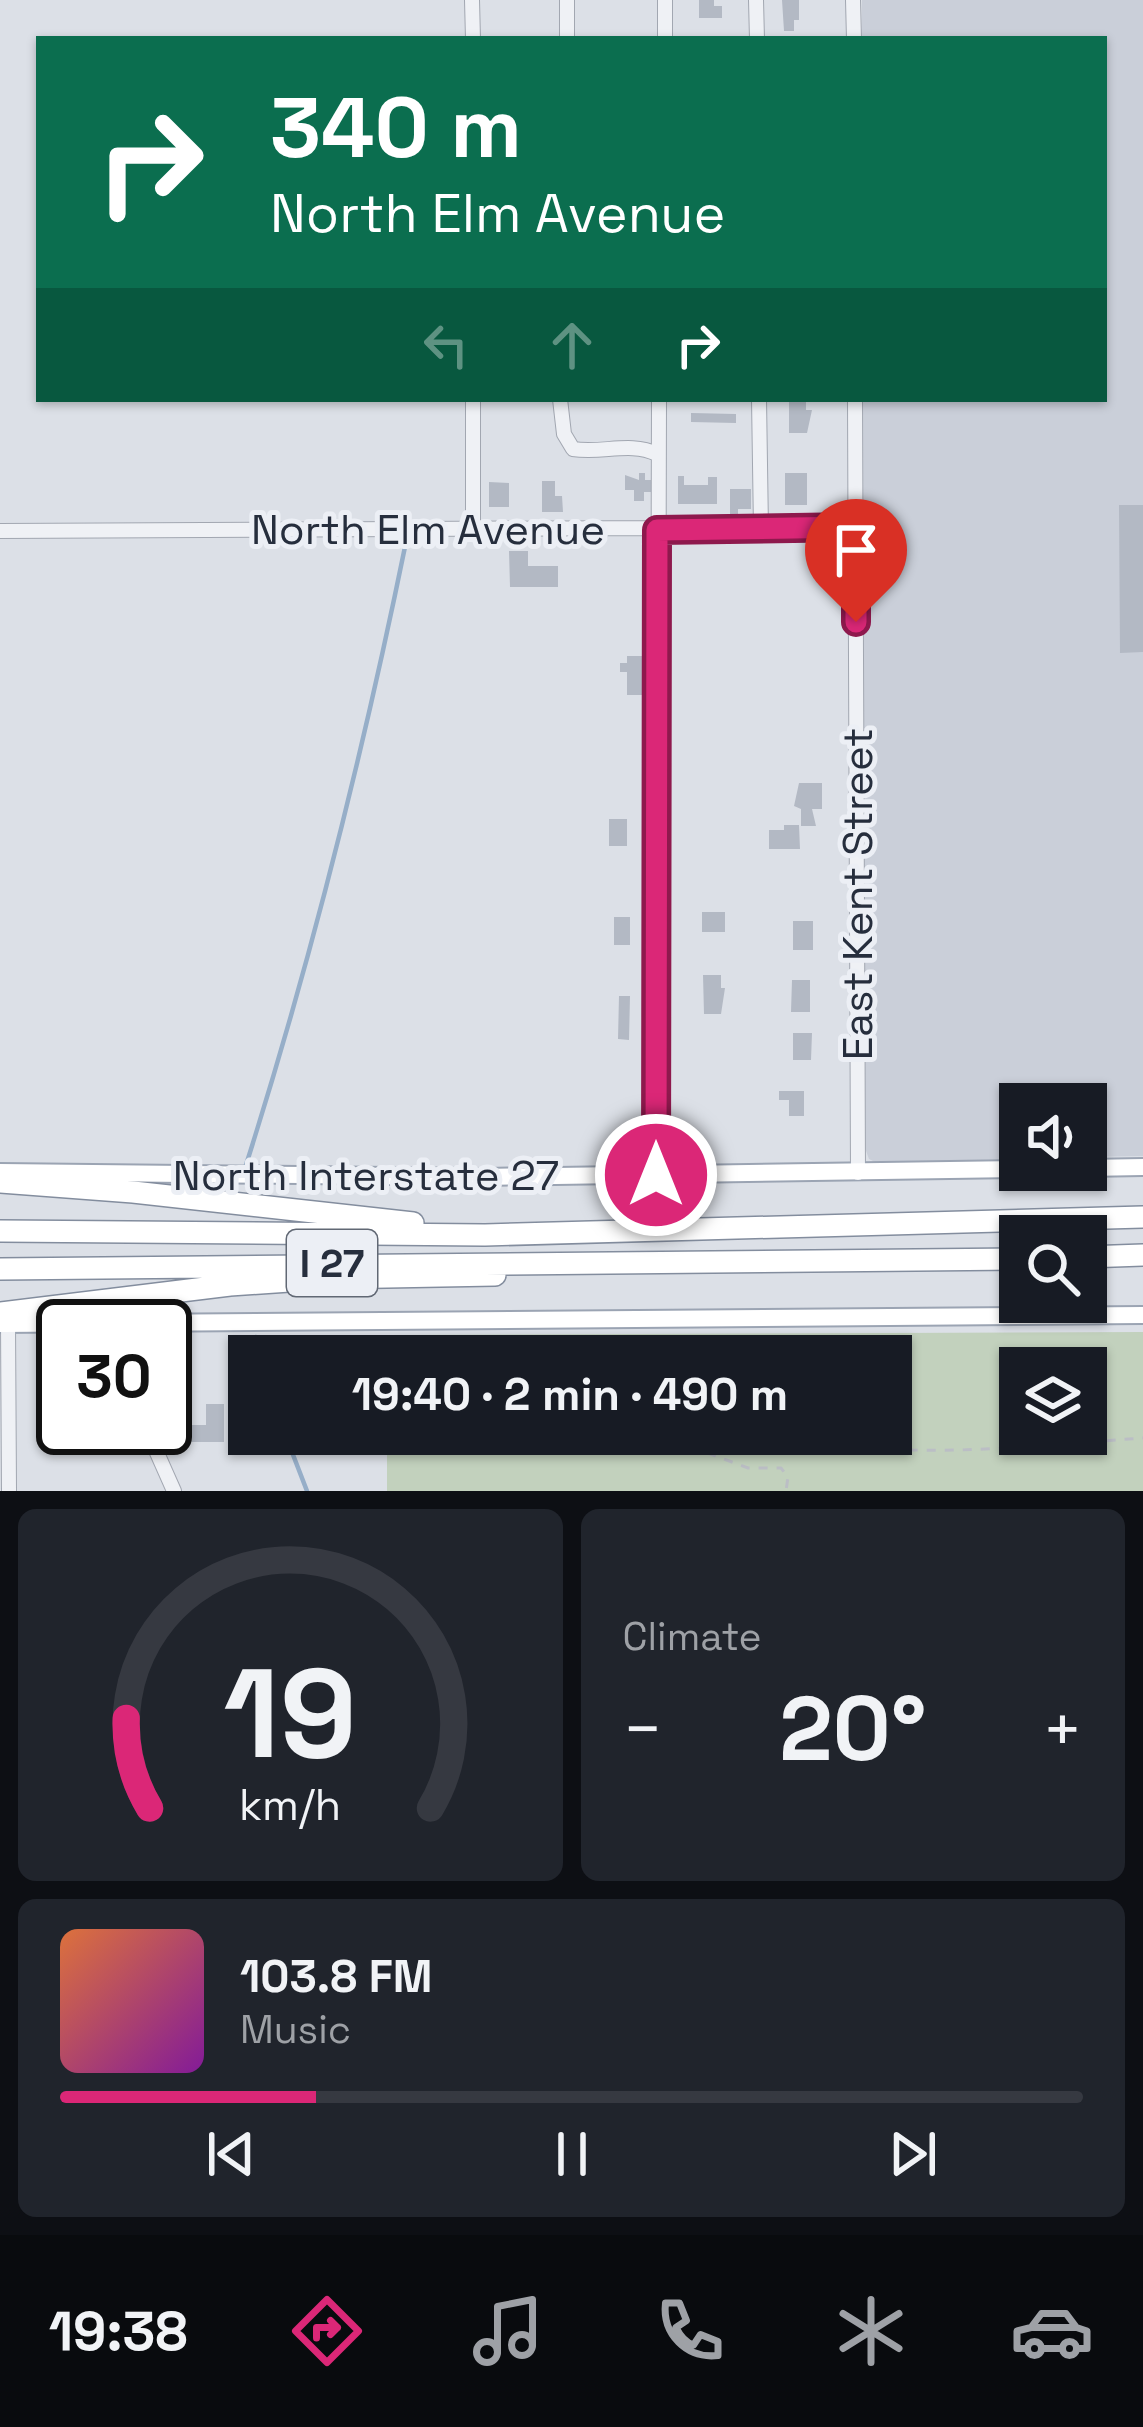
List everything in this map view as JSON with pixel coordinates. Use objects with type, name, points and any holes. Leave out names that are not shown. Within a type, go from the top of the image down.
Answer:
[{"type":"highway","points":[[0,1182],[428,1224],[484,1235]]},
{"type":"highway","name":"I 27","points":[[0,1231],[484,1235],[1143,1216]]},
{"type":"highway","points":[[1107,1256],[1143,1255]]},
{"type":"highway","name":"I 27","points":[[0,1269],[999,1259]]},
{"type":"highway","points":[[3,1320],[230,1285],[333,1277],[618,1272],[664,1265]]},
{"type":"main road","points":[[1107,1168],[1143,1167]]},
{"type":"main road","name":"North Interstate 27","points":[[0,1172],[656,1175],[999,1170]]},
{"type":"main road","points":[[192,1323],[1143,1315]]},
{"type":"main road","points":[[3,1320],[36,1321]]},
{"type":"street","points":[[472,0],[472,36]]},
{"type":"street","points":[[566,0],[567,36]]},
{"type":"street","points":[[665,0],[665,36]]},
{"type":"street","points":[[756,0],[757,36]]},
{"type":"street","points":[[854,0],[854,36]]},
{"type":"street","points":[[473,402],[473,528]]},
{"type":"street","points":[[560,402],[564,434],[573,449],[595,453],[645,448],[657,454]]},
{"type":"street","points":[[656,1175],[659,402]]},
{"type":"street","points":[[760,402],[760,529]]},
{"type":"street","name":"East Kent Street","points":[[855,402],[858,1174]]},
{"type":"street","name":"North Elm Avenue","points":[[0,530],[856,527]]},
{"type":"street","points":[[3,1320],[9,1491]]},
{"type":"street","points":[[158,1455],[174,1491]]},
{"type":"path","points":[[912,1450],[1143,1438]]},
{"type":"path","points":[[716,1455],[748,1468],[781,1468],[788,1477],[786,1491]]},
{"type":"shaded area","points":[[862,0],[1143,0],[1143,1156],[1107,1157],[1107,1083],[999,1083],[999,1160],[877,1163],[869,1159],[865,1148],[863,402],[1107,402],[1107,36],[862,36]]},
{"type":"green space","points":[[1143,1332],[1143,1491],[387,1491],[387,1455],[912,1455],[912,1335],[387,1335]]},
{"type":"building","points":[[699,0],[714,0],[714,6],[722,6],[722,18],[699,18]]},
{"type":"building","points":[[782,0],[799,0],[794,31],[784,31]]},
{"type":"building","points":[[789,402],[806,402],[806,410],[812,410],[807,433],[789,433]]},
{"type":"building","points":[[691,413],[736,414],[736,423],[691,422]]},
{"type":"building","points":[[639,473],[651,480],[652,492],[644,492],[644,501],[634,501],[634,490],[625,490],[625,475],[639,480]]},
{"type":"building","points":[[785,473],[807,473],[807,505],[785,505]]},
{"type":"building","points":[[678,476],[684,476],[684,485],[708,485],[708,477],[717,477],[717,504],[678,504]]},
{"type":"building","points":[[542,481],[555,481],[555,496],[562,496],[563,512],[542,512]]},
{"type":"building","points":[[489,482],[509,483],[509,507],[489,507]]},
{"type":"building","points":[[730,489],[751,489],[751,509],[738,509],[738,515],[730,516]]},
{"type":"building","points":[[1119,505],[1143,505],[1143,652],[1120,653]]},
{"type":"building","points":[[509,551],[528,551],[528,566],[558,566],[558,587],[510,587]]},
{"type":"building","points":[[627,656],[645,656],[646,695],[627,695],[627,672],[620,672],[620,663],[627,663]]},
{"type":"building","points":[[799,783],[822,783],[822,809],[812,809],[816,826],[801,826],[801,809],[794,806]]},
{"type":"building","points":[[609,819],[627,819],[627,846],[609,846]]},
{"type":"building","points":[[784,825],[799,825],[800,849],[769,849],[769,830],[784,830]]},
{"type":"building","points":[[702,912],[725,912],[725,932],[702,932]]},
{"type":"building","points":[[614,917],[630,917],[630,945],[614,945]]},
{"type":"building","points":[[793,921],[813,921],[813,950],[793,950]]},
{"type":"building","points":[[703,975],[721,975],[721,988],[725,988],[721,1014],[704,1014]]},
{"type":"building","points":[[792,980],[810,980],[810,1012],[791,1012]]},
{"type":"building","points":[[619,996],[630,996],[629,1040],[618,1039]]},
{"type":"building","points":[[793,1033],[812,1033],[811,1060],[793,1060]]},
{"type":"building","points":[[779,1091],[804,1091],[804,1116],[789,1116],[789,1100],[779,1100]]},
{"type":"building","points":[[206,1404],[224,1404],[224,1442],[192,1442],[192,1425],[206,1425]]},
{"type":"waterway","points":[[246,1165],[334,856],[406,542]]},
{"type":"waterway","points":[[293,1455],[307,1491]]},
{"type":"route","points":[[656,1175],[657,530],[856,527],[856,622]]}]
